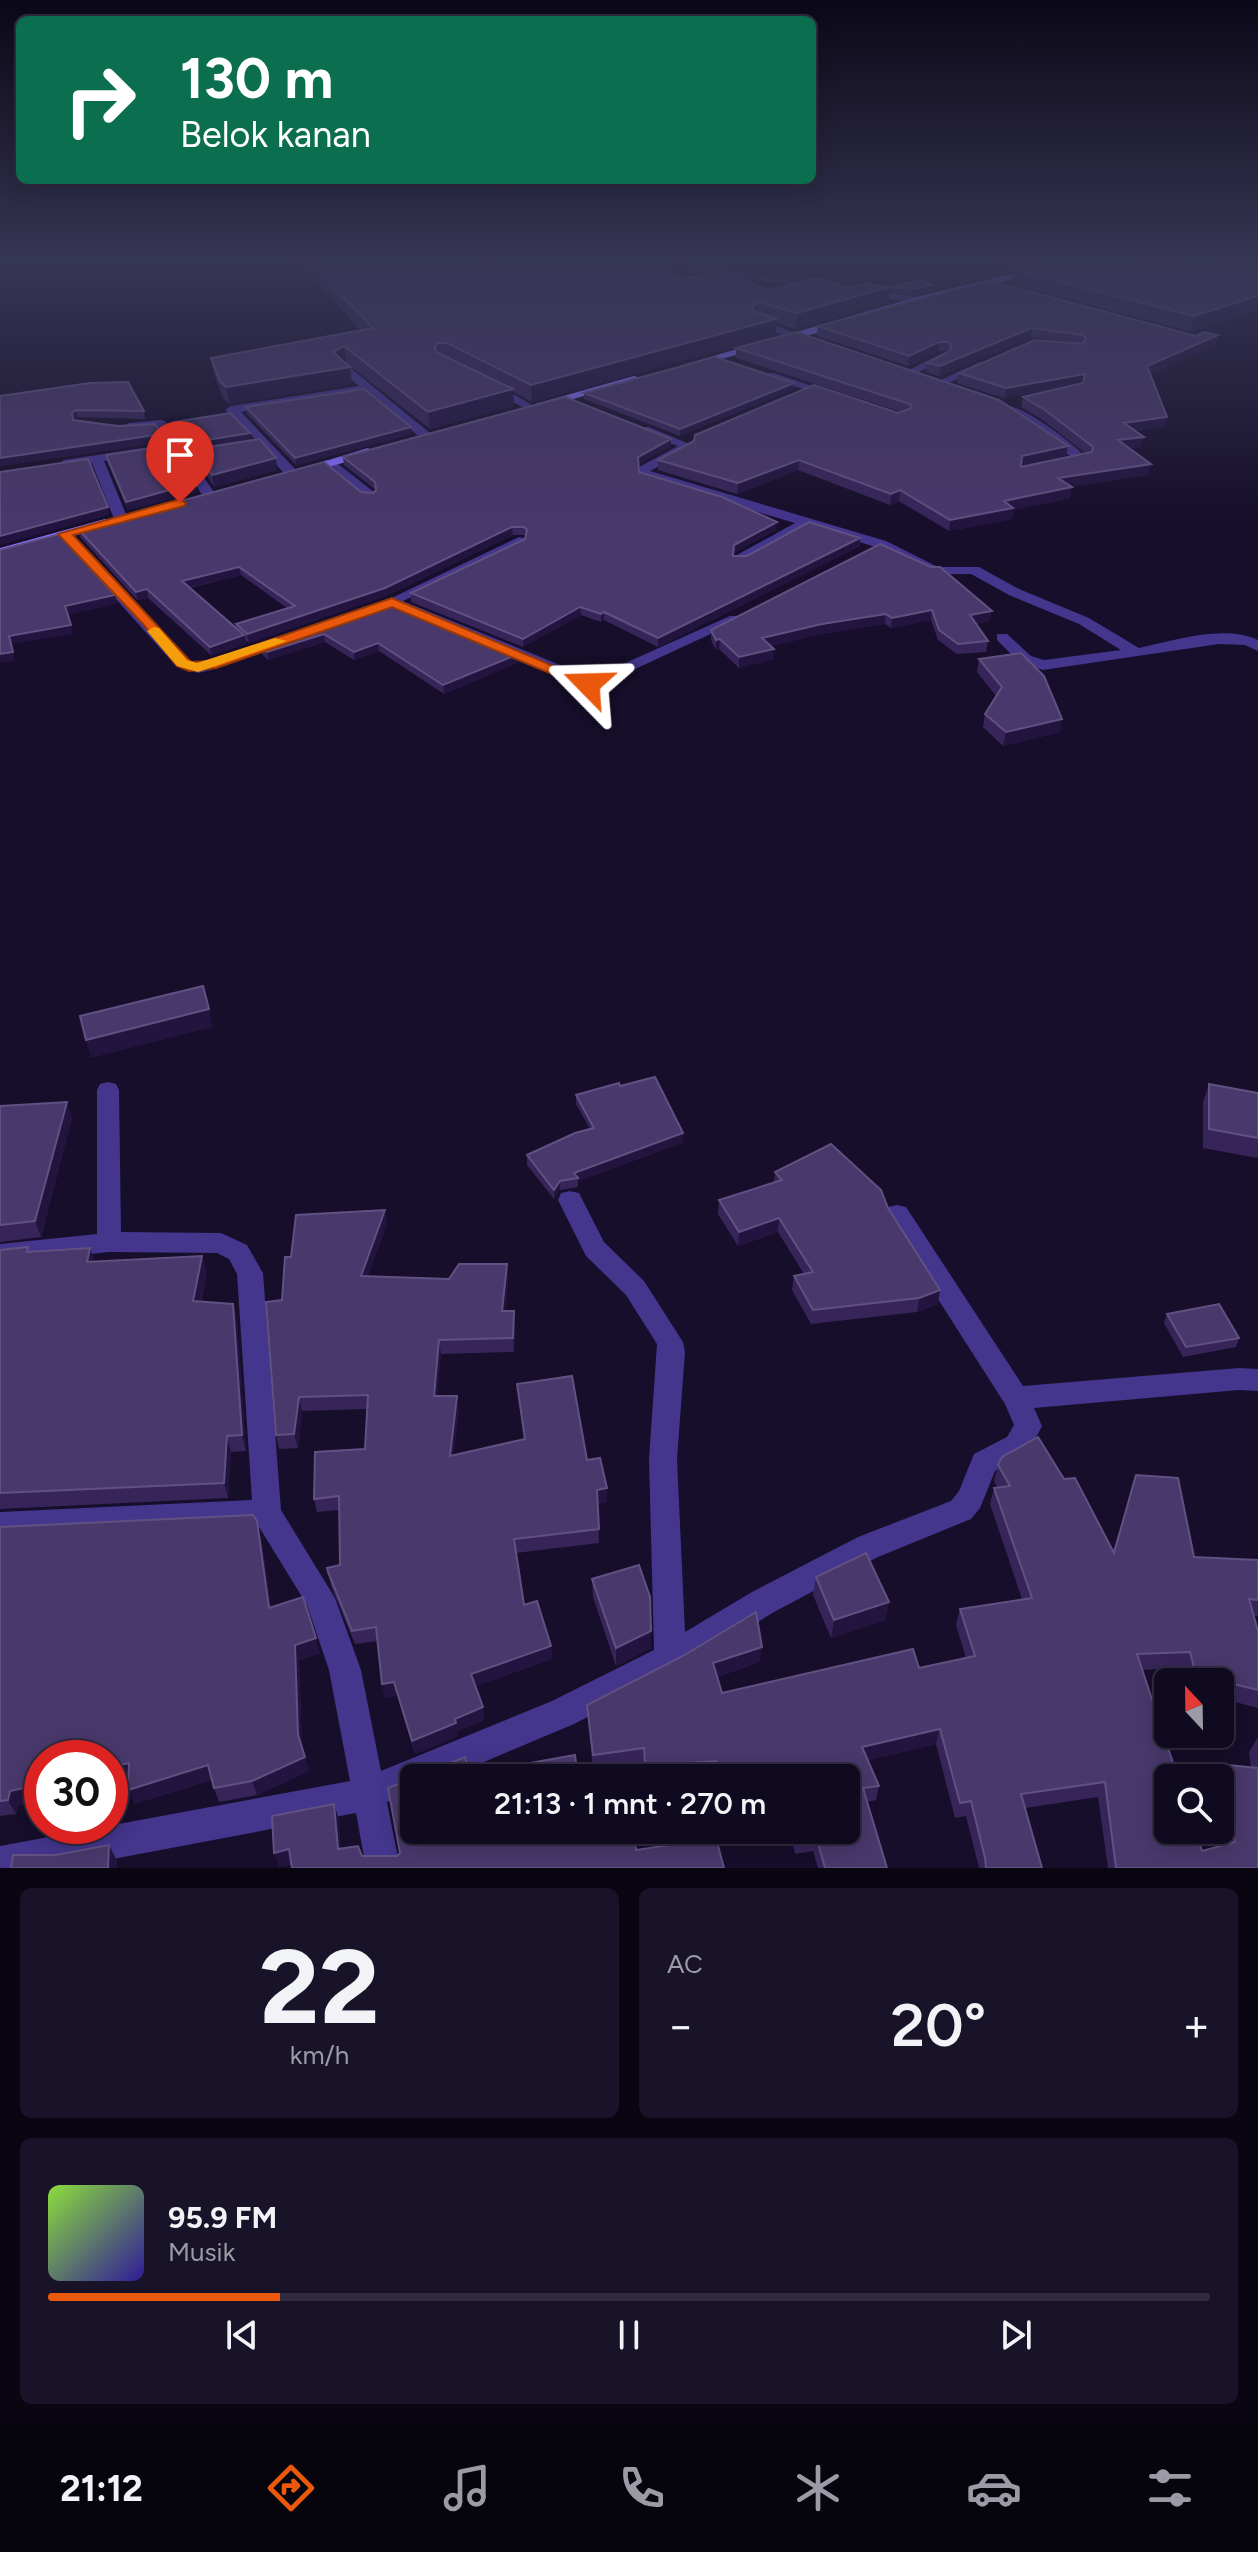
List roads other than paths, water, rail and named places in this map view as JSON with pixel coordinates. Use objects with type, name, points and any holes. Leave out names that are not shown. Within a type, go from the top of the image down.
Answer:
[{"type":"main road","points":[[674,369],[747,349]]},
{"type":"main road","points":[[515,411],[646,376]]},
{"type":"main road","points":[[412,440],[440,432]]},
{"type":"main road","points":[[278,477],[384,448]]},
{"type":"main road","points":[[194,499],[216,493]]},
{"type":"main road","points":[[0,552],[135,515]]},
{"type":"street","points":[[909,373],[943,356]]},
{"type":"street","points":[[717,358],[744,367]]},
{"type":"street","points":[[896,368],[946,386],[996,360]]},
{"type":"street","points":[[344,368],[426,436]]},
{"type":"street","points":[[757,371],[842,398]]},
{"type":"street","points":[[481,381],[530,407]]},
{"type":"street","points":[[291,473],[228,414],[231,410],[368,388]]},
{"type":"street","points":[[786,399],[812,389]]},
{"type":"street","points":[[562,398],[589,409]]},
{"type":"street","points":[[1025,399],[997,403],[1037,425],[1083,460],[1054,467]]},
{"type":"street","points":[[120,427],[168,424],[216,493]]},
{"type":"street","points":[[629,424],[688,440],[687,447],[643,472],[881,544],[936,571],[970,569],[982,573],[1014,592],[1084,621],[1136,653]]},
{"type":"street","points":[[55,465],[186,453]]},
{"type":"street","points":[[97,459],[121,519]]},
{"type":"street","points":[[329,463],[369,495]]},
{"type":"street","points":[[740,559],[807,522]]},
{"type":"street","points":[[65,534],[189,667],[211,665],[305,632]]},
{"type":"street","points":[[363,612],[392,602],[519,541]]},
{"type":"street","points":[[854,558],[881,544]]},
{"type":"street","points":[[392,602],[592,684],[743,615]]},
{"type":"street","points":[[1002,637],[1025,659],[1043,665],[1236,638],[1253,641],[1258,646]]},
{"type":"street","points":[[108,1090],[109,1242]]},
{"type":"street","points":[[570,1200],[595,1249],[635,1288],[670,1342],[663,1459],[670,1658]]},
{"type":"street","points":[[0,1863],[367,1794],[563,1713],[670,1658],[763,1602],[868,1547],[961,1510],[970,1499],[984,1463],[1017,1446],[1028,1426],[1016,1398],[897,1214]]},
{"type":"street","points":[[0,1254],[109,1242],[221,1243],[238,1252],[250,1273],[267,1513],[320,1598],[345,1670],[383,1868]]},
{"type":"street","points":[[1016,1398],[1239,1379],[1258,1380]]},
{"type":"street","points":[[0,1526],[267,1513]]}]
